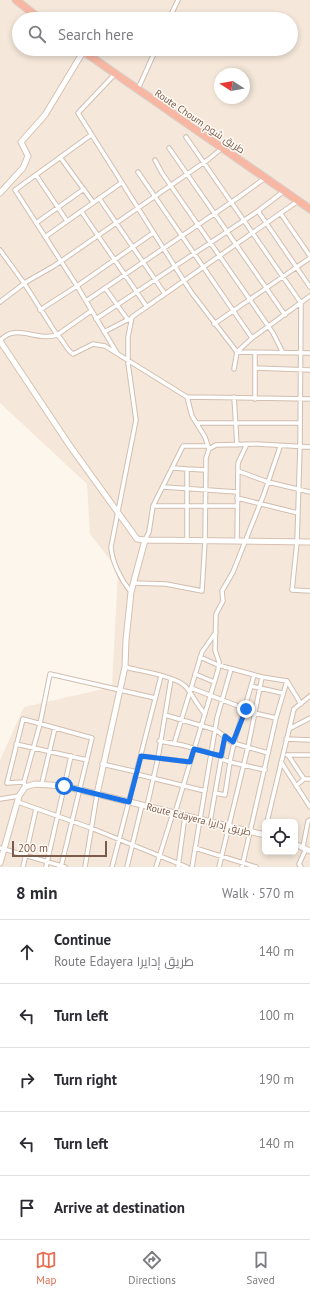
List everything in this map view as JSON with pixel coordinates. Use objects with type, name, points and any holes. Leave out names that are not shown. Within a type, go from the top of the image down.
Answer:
[{"type":"highway","points":[[16,0],[31,12]]},
{"type":"highway","name":"Route Choum طريق شوم","points":[[90,56],[310,209]]},
{"type":"street","points":[[172,12],[178,0]]},
{"type":"street","points":[[0,193],[23,168],[28,156],[21,142],[45,115],[78,56]]},
{"type":"street","points":[[137,90],[153,56]]},
{"type":"street","points":[[115,74],[78,113],[183,281],[214,324],[237,352]]},
{"type":"street","points":[[91,135],[15,190],[118,353]]},
{"type":"street","points":[[186,137],[300,303],[301,353],[299,490],[297,542],[292,590],[310,591]]},
{"type":"street","points":[[169,148],[285,315]]},
{"type":"street","points":[[0,302],[24,283],[61,261],[188,174],[222,148]]},
{"type":"street","points":[[60,157],[93,202]]},
{"type":"street","points":[[155,160],[170,185],[280,343],[283,353]]},
{"type":"street","points":[[138,172],[252,338]]},
{"type":"street","points":[[36,175],[67,222]]},
{"type":"street","points":[[86,301],[181,235],[215,214],[265,178]]},
{"type":"street","points":[[45,238],[121,183]]},
{"type":"street","points":[[36,223],[84,189]]},
{"type":"street","points":[[96,319],[228,232],[284,191]]},
{"type":"street","points":[[99,198],[134,246],[165,294]]},
{"type":"street","points":[[104,332],[128,320],[266,222],[281,214],[298,200]]},
{"type":"street","points":[[81,211],[146,307]]},
{"type":"street","points":[[258,211],[310,286]]},
{"type":"street","points":[[214,324],[310,257],[281,214]]},
{"type":"street","points":[[40,310],[153,233]]},
{"type":"street","points":[[0,250],[24,283],[57,335],[61,338],[67,350],[73,354],[93,344],[105,346],[188,397],[310,399]]},
{"type":"street","points":[[105,288],[128,320]]},
{"type":"street","points":[[234,369],[237,352],[252,338],[310,296]]},
{"type":"street","points":[[91,311],[57,335],[46,338],[13,331],[8,333],[0,341],[70,446],[137,539],[310,542]]},
{"type":"street","points":[[131,592],[124,584],[111,553],[111,547],[136,420],[128,359],[128,337],[132,317]]},
{"type":"street","points":[[237,352],[310,353]]},
{"type":"street","points":[[254,352],[255,398]]},
{"type":"street","points":[[255,368],[310,370]]},
{"type":"street","points":[[133,583],[166,584],[202,591],[205,541],[206,458],[209,447],[192,416],[188,397]]},
{"type":"street","points":[[234,398],[237,445]]},
{"type":"street","points":[[197,423],[300,423]]},
{"type":"street","points":[[85,867],[102,764],[125,667],[126,640],[133,583],[148,532],[153,506],[164,487],[183,446],[246,446],[257,444],[280,447],[310,447]]},
{"type":"street","points":[[237,541],[238,471],[241,456],[246,446]]},
{"type":"street","points":[[156,867],[183,787],[214,682],[218,665],[215,650],[216,614],[223,601],[222,591],[233,572],[244,541],[260,504],[280,447]]},
{"type":"street","points":[[173,468],[206,470]]},
{"type":"street","points":[[187,469],[187,540]]},
{"type":"street","points":[[238,471],[268,482],[310,492]]},
{"type":"street","points":[[164,487],[237,492]]},
{"type":"street","points":[[237,498],[298,513]]},
{"type":"street","points":[[153,506],[237,506]]},
{"type":"street","points":[[174,744],[200,657],[216,632]]},
{"type":"street","points":[[200,657],[231,669],[262,677],[287,681],[301,704]]},
{"type":"street","points":[[125,667],[178,681],[186,686],[189,694],[205,714]]},
{"type":"street","points":[[192,867],[216,730],[222,700],[231,669]]},
{"type":"street","points":[[0,863],[2,849],[24,784],[40,724],[50,674],[155,698]]},
{"type":"street","points":[[195,674],[214,682]]},
{"type":"street","points":[[215,793],[225,795],[233,742],[246,709],[254,675]]},
{"type":"street","points":[[112,867],[160,676]]},
{"type":"street","points":[[219,867],[248,747],[262,677]]},
{"type":"street","points":[[127,867],[158,758],[159,741],[172,679]]},
{"type":"street","points":[[243,865],[276,718],[282,693],[287,681]]},
{"type":"street","points":[[251,686],[282,693]]},
{"type":"street","points":[[191,688],[246,709]]},
{"type":"street","points":[[268,819],[294,709],[310,696]]},
{"type":"street","points":[[254,713],[276,718]]},
{"type":"street","points":[[164,715],[216,730],[233,742],[268,753]]},
{"type":"street","points":[[289,728],[310,718]]},
{"type":"street","points":[[2,849],[62,867],[71,822],[92,738],[23,719],[7,784],[24,784]]},
{"type":"street","points":[[42,784],[55,728]]},
{"type":"street","points":[[210,822],[225,736]]},
{"type":"street","points":[[286,739],[310,740]]},
{"type":"street","points":[[159,741],[194,749],[212,754],[230,762],[265,770]]},
{"type":"street","points":[[16,744],[87,760]]},
{"type":"street","points":[[283,755],[310,755]]},
{"type":"street","points":[[288,755],[304,779]]},
{"type":"street","points":[[46,867],[70,756]]},
{"type":"street","points":[[141,756],[190,762]]},
{"type":"street","points":[[281,762],[296,786],[308,800],[310,807]]},
{"type":"street","points":[[102,764],[152,779],[205,791]]},
{"type":"street","points":[[296,786],[304,779],[310,779]]},
{"type":"street","name":"Route Edayera طريق إدايرا","points":[[24,784],[64,786],[262,834]]},
{"type":"street","points":[[0,799],[18,799],[36,809],[120,839],[179,865],[187,867]]},
{"type":"street","points":[[23,867],[36,809]]},
{"type":"street","points":[[179,865],[185,816]]},
{"type":"street","points":[[301,867],[299,864],[306,849],[308,821],[310,820]]},
{"type":"street","points":[[195,848],[243,865],[256,867]]},
{"type":"shaded area","points":[[0,0],[310,0],[310,867],[0,867],[0,760],[24,707],[112,687],[118,570],[90,534],[87,484],[0,403]]},
{"type":"route","points":[[64,786],[129,802],[141,756],[190,762],[194,749],[221,756],[225,736],[233,742],[246,709]]}]
